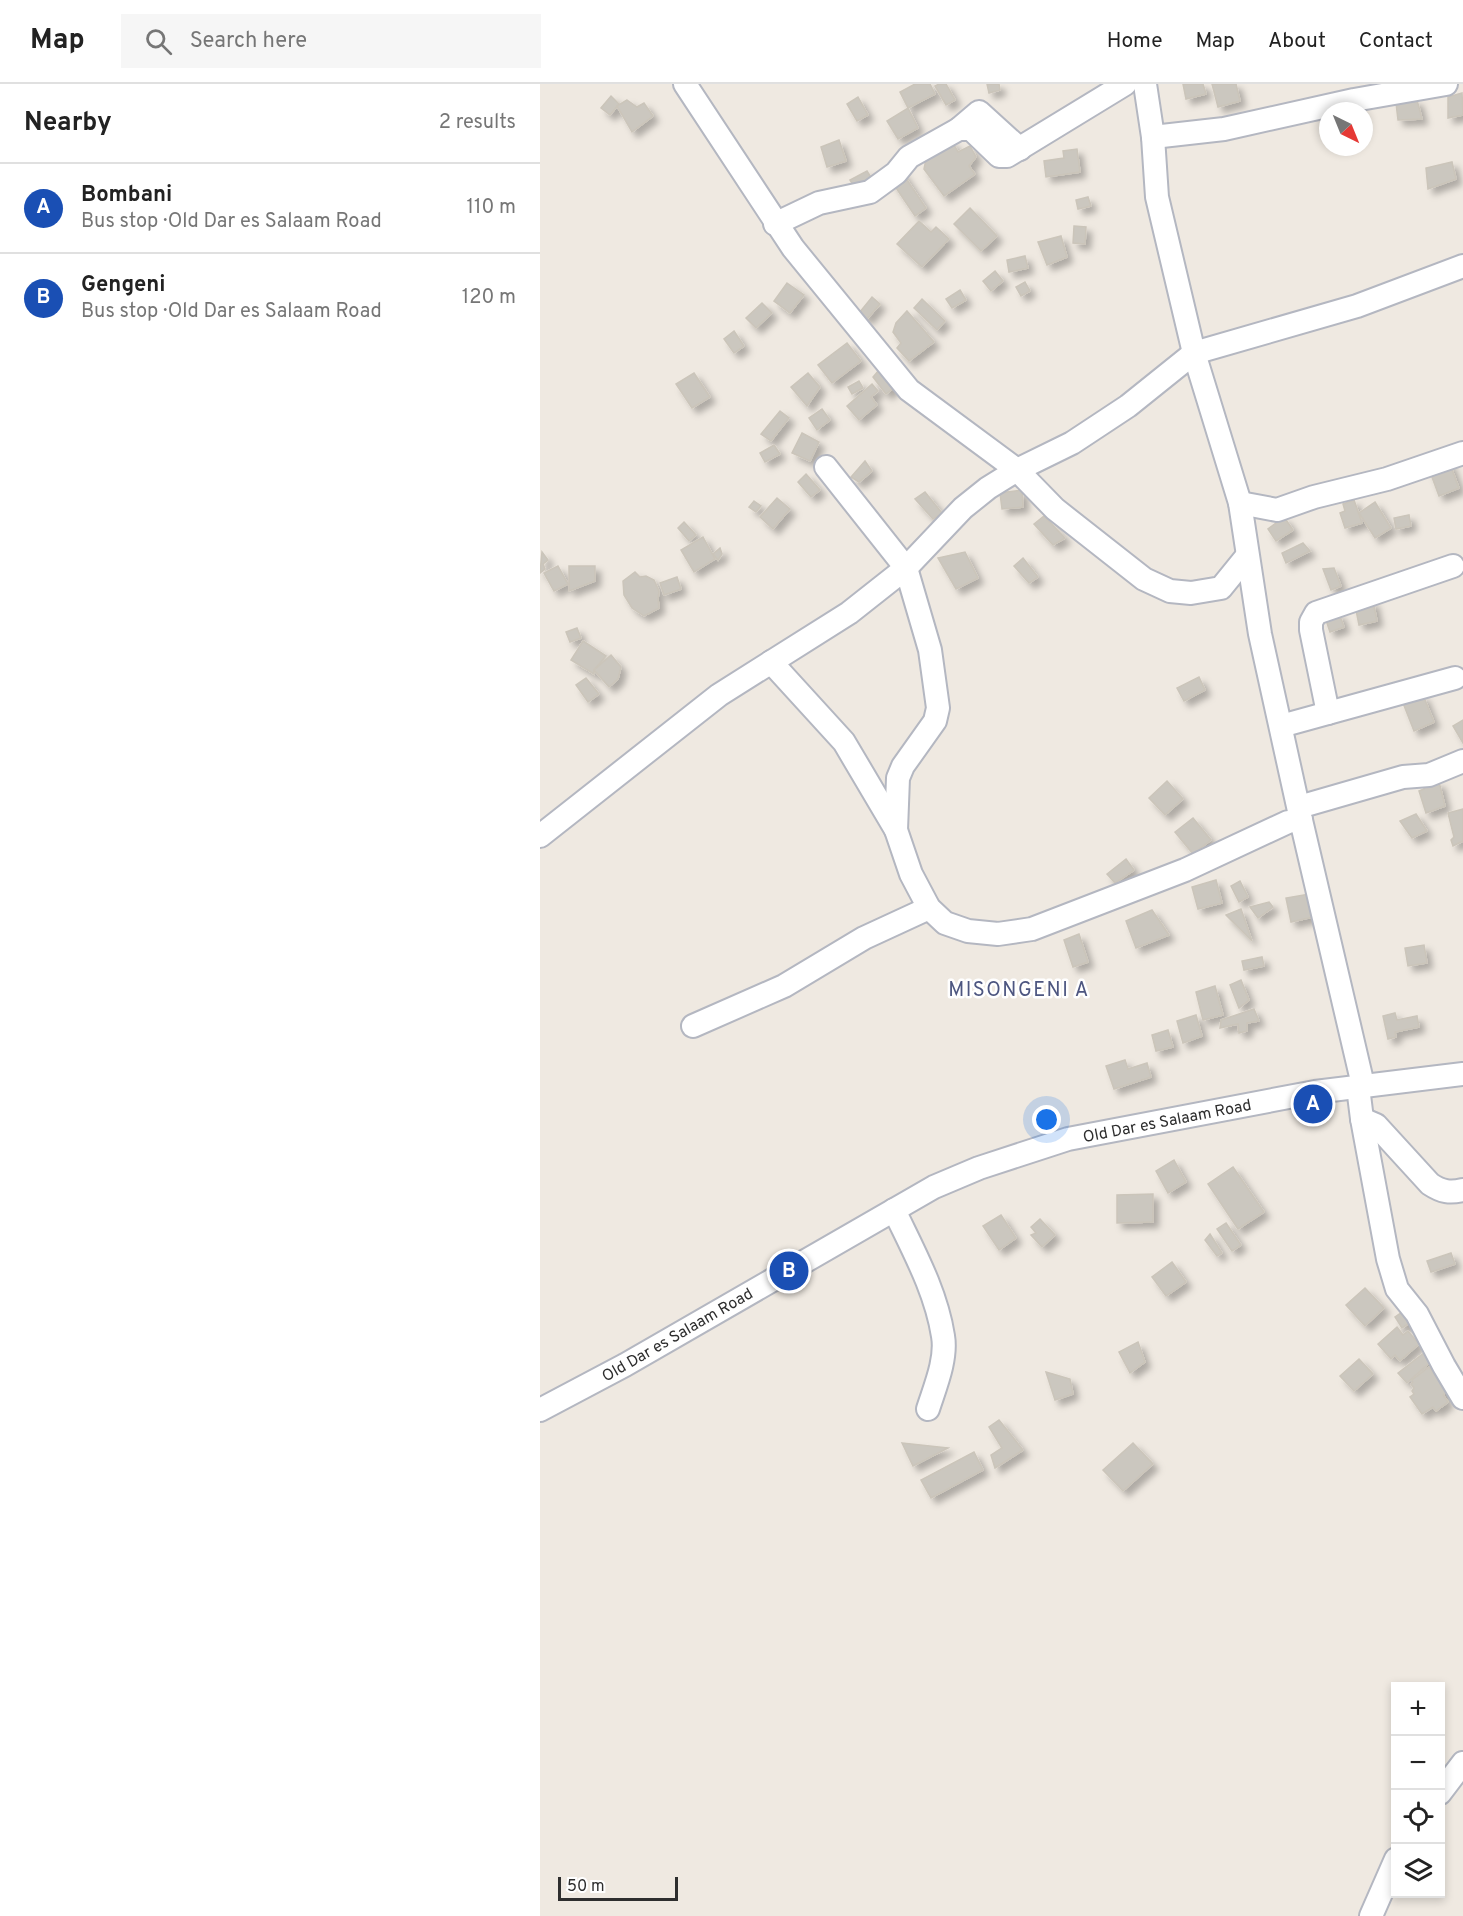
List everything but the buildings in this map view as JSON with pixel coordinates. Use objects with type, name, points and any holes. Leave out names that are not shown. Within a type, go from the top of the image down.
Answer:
[{"type":"street","points":[[685,84],[775,224],[909,390],[1017,470],[1055,509],[1144,579],[1170,591],[1191,592],[1221,588],[1247,556]]},
{"type":"street","points":[[775,224],[819,203],[870,192],[896,173],[909,157],[959,129],[971,129],[999,156],[1007,156],[1125,84]]},
{"type":"street","points":[[1145,84],[1153,137],[1157,197],[1194,353],[1240,503],[1260,634],[1361,1086],[1362,1119],[1388,1258],[1397,1289],[1417,1314],[1443,1366],[1463,1398]]},
{"type":"street","points":[[1153,137],[1224,129],[1354,100],[1446,84]]},
{"type":"street","points":[[540,836],[719,695],[849,613],[906,567],[963,508],[988,488],[1017,470],[1072,443],[1128,406],[1194,353],[1357,306],[1463,266]]},
{"type":"street","points":[[1240,503],[1277,510],[1314,497],[1387,479],[1463,453]]},
{"type":"street","points":[[826,467],[906,567],[930,651],[938,708],[935,721],[903,766],[898,778],[896,830]]},
{"type":"street","points":[[1328,713],[1311,630],[1311,622],[1316,613],[1453,566]]},
{"type":"street","points":[[771,662],[844,742],[896,830],[911,874],[928,908],[945,923],[968,931],[998,934],[1032,929],[1185,870],[1288,822],[1300,814],[1403,777],[1429,775],[1463,761]]},
{"type":"street","points":[[1281,726],[1455,678]]},
{"type":"street","points":[[693,1026],[784,986],[864,938],[928,908]]},
{"type":"street","name":"Old Dar es Salaam Road","points":[[540,1410],[625,1365],[934,1187],[979,1168],[1068,1139],[1314,1092],[1463,1074]]},
{"type":"street","points":[[1362,1119],[1376,1125],[1439,1190],[1449,1193],[1463,1190]]},
{"type":"street","points":[[894,1210],[926,1276],[944,1337],[940,1373],[928,1409]]},
{"type":"street","points":[[1442,1790],[1463,1764]]},
{"type":"street","points":[[1371,1916],[1391,1868]]},
{"type":"place","name":"Bombani","points":[[1313,1104]]},
{"type":"place","name":"Gengeni","points":[[789,1271]]},
{"type":"district","name":"MISONGENI A","points":[[1019,989]]}]
